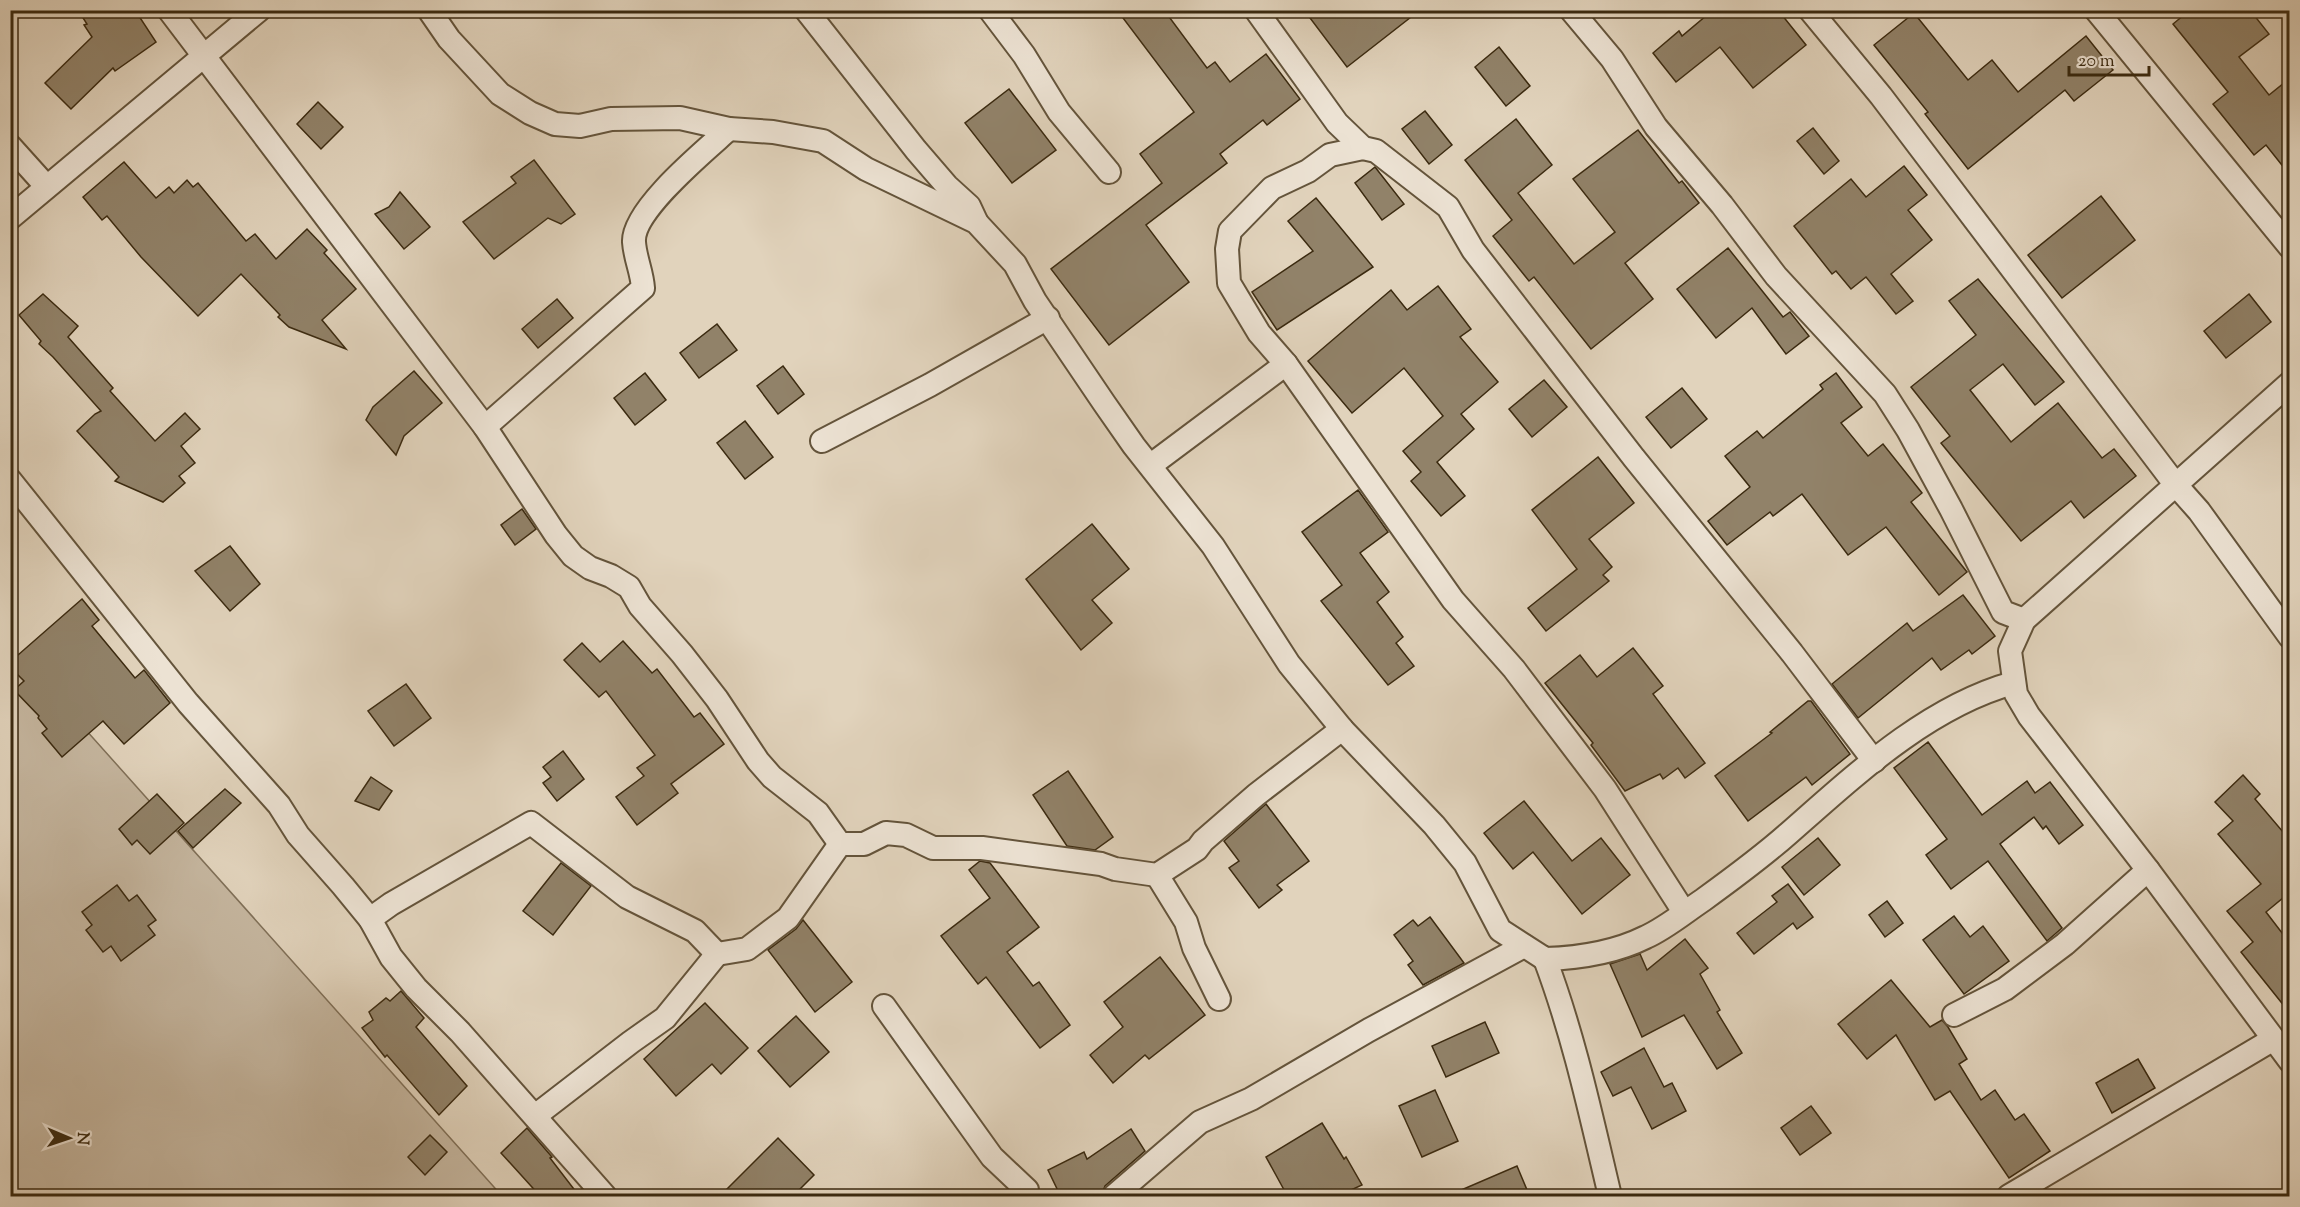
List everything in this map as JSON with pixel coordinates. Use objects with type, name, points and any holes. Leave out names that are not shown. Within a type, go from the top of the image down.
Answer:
[{"type":"street","points":[[168,10],[485,427],[525,489],[573,556],[590,568],[611,576],[629,587],[640,606],[717,699],[772,777],[818,813],[840,844]]},
{"type":"street","points":[[10,218],[259,10]]},
{"type":"street","points":[[429,10],[449,39],[500,94],[530,113],[555,124],[580,126],[611,119],[680,118],[729,129],[773,132],[823,141],[866,169],[976,222]]},
{"type":"street","points":[[806,10],[916,150],[947,186],[969,206],[976,222],[1015,264],[1035,301],[1118,423],[1213,546],[1289,664],[1342,729],[1434,825],[1465,863],[1500,930],[1545,959],[1562,959],[1622,946],[1647,937],[1761,857],[1874,761],[1955,704],[1986,690],[2013,682]]},
{"type":"street","points":[[990,10],[1024,55],[1059,112],[1109,172]]},
{"type":"street","points":[[1256,10],[1337,123],[1362,148]]},
{"type":"street","points":[[1571,10],[1612,59],[1656,127],[1722,205],[1776,276],[1886,394],[1946,499],[2003,612],[2024,620]]},
{"type":"street","points":[[1810,10],[1881,96],[2175,484],[2199,511],[2289,637]]},
{"type":"street","points":[[2096,10],[2289,247]]},
{"type":"street","points":[[485,427],[643,288],[642,271],[634,240],[642,219],[669,183],[729,129]]},
{"type":"street","points":[[10,146],[46,186]]},
{"type":"street","points":[[1684,912],[1605,789],[1514,669],[1453,600],[1286,364],[1259,333],[1229,283],[1227,249],[1230,231],[1272,188],[1308,171],[1330,155],[1362,148],[1376,151],[1448,207],[1473,250],[1634,458],[1792,652],[1874,761]]},
{"type":"street","points":[[822,441],[930,385],[1048,318]]},
{"type":"street","points":[[1151,465],[1286,364]]},
{"type":"street","points":[[2289,383],[2024,620],[2010,651],[2016,694],[2029,716],[2148,870],[2289,1060]]},
{"type":"street","points":[[10,480],[188,704],[279,805],[298,835],[370,919],[391,957],[416,988],[460,1032],[604,1197]]},
{"type":"street","points":[[840,844],[864,844],[886,833],[906,835],[933,848],[982,849],[1101,864],[1115,869],[1157,875],[1197,849],[1203,841],[1256,795],[1342,729]]},
{"type":"street","points":[[370,919],[391,904],[531,823],[627,897],[694,931],[717,954]]},
{"type":"street","points":[[535,1116],[665,1018],[717,954],[747,949],[788,918],[840,844]]},
{"type":"street","points":[[1954,1016],[2005,989],[2065,944],[2148,870]]},
{"type":"street","points":[[1157,875],[1186,922],[1194,948],[1219,999]]},
{"type":"street","points":[[1114,1197],[1200,1122],[1251,1099],[1369,1030],[1524,946]]},
{"type":"street","points":[[1545,959],[1577,1058],[1610,1197]]},
{"type":"street","points":[[884,1006],[992,1157],[1024,1194]]},
{"type":"street","points":[[2009,1197],[2272,1040]]},
{"type":"shaded area","points":[[10,645],[502,1196],[11,1196]]},
{"type":"building","points":[[78,10],[135,10],[156,42],[115,71],[113,68],[71,109],[45,83],[92,37]]},
{"type":"building","points":[[1117,10],[1164,10],[1207,68],[1215,62],[1230,82],[1266,54],[1300,99],[1267,125],[1263,120],[1220,154],[1227,163],[1146,225],[1189,282],[1109,345],[1051,269],[1162,183],[1140,154],[1194,112]]},
{"type":"building","points":[[1304,10],[1420,10],[1347,67]]},
{"type":"building","points":[[1713,10],[1778,10],[1806,45],[1753,88],[1720,47],[1676,82],[1653,53],[1679,31],[1682,36]]},
{"type":"building","points":[[2190,10],[2250,10],[2269,34],[2239,57],[2269,95],[2289,79],[2289,174],[2266,145],[2254,155],[2213,104],[2228,92],[2173,24]]},
{"type":"building","points":[[1914,13],[1968,80],[1992,60],[2018,92],[2086,36],[2113,70],[2074,101],[2065,90],[1968,169],[1925,114],[1928,112],[1874,45]]},
{"type":"building","points":[[1499,47],[1530,86],[1506,106],[1475,67]]},
{"type":"building","points":[[1009,89],[1056,150],[1012,183],[965,123]]},
{"type":"building","points":[[318,102],[343,127],[321,149],[297,124]]},
{"type":"building","points":[[1425,111],[1452,145],[1429,164],[1402,129]]},
{"type":"building","points":[[1516,119],[1552,165],[1518,193],[1574,264],[1615,232],[1573,179],[1638,130],[1679,183],[1682,181],[1699,203],[1625,263],[1653,299],[1591,349],[1534,277],[1529,281],[1493,236],[1512,220],[1465,160]]},
{"type":"building","points":[[1813,128],[1839,161],[1824,174],[1797,141]]},
{"type":"building","points":[[534,160],[575,214],[561,224],[548,218],[494,259],[463,222],[516,183],[511,177]]},
{"type":"building","points":[[124,162],[156,198],[169,187],[174,193],[187,180],[193,187],[198,183],[246,241],[255,234],[276,259],[307,229],[327,250],[324,253],[356,289],[322,320],[346,349],[289,327],[241,274],[198,316],[141,257],[107,216],[102,220],[83,197]]},
{"type":"building","points":[[1904,166],[1927,195],[1908,210],[1932,240],[1891,274],[1913,301],[1896,314],[1866,277],[1851,289],[1836,271],[1832,274],[1794,226],[1851,179],[1866,197]]},
{"type":"building","points":[[1375,167],[1404,204],[1382,220],[1355,183]]},
{"type":"building","points":[[400,192],[430,227],[404,249],[375,214],[389,207]]},
{"type":"building","points":[[2101,196],[2135,240],[2062,298],[2028,255]]},
{"type":"building","points":[[1316,198],[1373,267],[1277,330],[1252,292],[1313,251],[1288,221]]},
{"type":"building","points":[[1728,248],[1783,317],[1790,312],[1809,336],[1786,354],[1752,308],[1716,338],[1677,289]]},
{"type":"building","points":[[1978,279],[2064,382],[2035,405],[2003,364],[1970,390],[2011,442],[2058,403],[2102,458],[2114,449],[2136,476],[2084,518],[2071,501],[2021,541],[1941,443],[1950,436],[1911,387],[1976,335],[1949,301]]},
{"type":"building","points":[[1438,286],[1471,329],[1460,337],[1498,382],[1461,414],[1474,429],[1437,462],[1465,496],[1441,516],[1411,481],[1421,472],[1403,451],[1443,416],[1404,368],[1352,413],[1308,361],[1391,290],[1407,310]]},
{"type":"building","points":[[43,294],[78,326],[68,337],[113,388],[110,391],[155,441],[185,413],[200,429],[181,446],[195,463],[179,476],[185,483],[163,502],[115,481],[119,477],[77,431],[101,411],[39,344],[41,341],[19,315]]},
{"type":"building","points":[[2249,294],[2271,322],[2226,358],[2204,331]]},
{"type":"building","points":[[557,299],[573,318],[538,348],[522,329]]},
{"type":"building","points":[[717,324],[737,350],[699,378],[680,353]]},
{"type":"building","points":[[783,366],[804,394],[778,414],[757,386]]},
{"type":"building","points":[[414,371],[442,403],[404,436],[396,455],[366,420],[373,407]]},
{"type":"building","points":[[645,373],[666,400],[635,425],[614,398]]},
{"type":"building","points":[[1836,373],[1862,407],[1841,423],[1868,456],[1883,444],[1922,493],[1911,502],[1967,572],[1939,595],[1886,527],[1848,555],[1802,494],[1773,516],[1770,512],[1727,545],[1708,521],[1750,487],[1725,456],[1757,431],[1763,438],[1823,389],[1820,385]]},
{"type":"building","points":[[1544,380],[1567,407],[1532,437],[1509,409]]},
{"type":"building","points":[[1682,388],[1707,419],[1671,448],[1646,417]]},
{"type":"building","points":[[745,421],[773,457],[745,479],[717,443]]},
{"type":"building","points":[[1598,457],[1634,503],[1589,539],[1612,567],[1603,575],[1609,581],[1546,631],[1528,608],[1577,569],[1532,510]]},
{"type":"building","points":[[1358,490],[1388,532],[1360,553],[1389,592],[1377,602],[1403,637],[1396,643],[1414,666],[1388,685],[1321,601],[1342,585],[1302,532]]},
{"type":"building","points":[[522,509],[536,529],[515,545],[501,525]]},
{"type":"building","points":[[1092,524],[1129,569],[1092,600],[1112,623],[1081,650],[1026,579]]},
{"type":"building","points":[[230,546],[260,584],[230,611],[195,571]]},
{"type":"building","points":[[1963,595],[1995,636],[1972,654],[1969,650],[1941,670],[1932,658],[1858,718],[1832,684],[1907,623],[1913,631]]},
{"type":"building","points":[[82,599],[99,620],[92,626],[135,678],[144,670],[170,703],[124,744],[103,721],[62,757],[42,733],[47,729],[38,718],[39,716],[14,690],[24,681],[10,667],[10,662]]},
{"type":"building","points":[[623,641],[652,673],[657,669],[694,717],[700,713],[724,744],[671,784],[678,793],[637,825],[616,797],[644,776],[637,768],[655,755],[606,691],[599,697],[564,660],[582,643],[600,662]]},
{"type":"building","points":[[1633,648],[1663,686],[1653,694],[1705,763],[1685,778],[1678,768],[1663,779],[1660,774],[1625,791],[1591,745],[1593,743],[1545,683],[1580,655],[1597,677]]},
{"type":"building","points":[[406,684],[431,718],[394,746],[368,711]]},
{"type":"building","points":[[1808,701],[1811,701],[1850,754],[1812,785],[1806,777],[1748,821],[1715,776],[1772,733],[1770,732]]},
{"type":"building","points":[[1928,742],[1982,815],[2027,781],[2035,793],[2050,782],[2083,825],[2059,844],[2046,826],[2043,829],[2034,817],[2000,844],[2062,928],[2047,941],[1988,861],[1951,889],[1926,855],[1947,839],[1894,768]]},
{"type":"building","points":[[563,751],[584,779],[557,801],[543,783],[551,777],[543,767]]},
{"type":"building","points":[[1068,771],[1113,837],[1095,850],[1067,846],[1033,795]]},
{"type":"building","points":[[2243,775],[2260,794],[2255,799],[2289,839],[2289,893],[2266,912],[2289,942],[2289,1012],[2241,952],[2253,942],[2227,911],[2261,884],[2218,834],[2233,821],[2215,802]]},
{"type":"building","points":[[371,777],[392,791],[379,810],[355,801]]},
{"type":"building","points":[[225,789],[241,803],[193,848],[178,831]]},
{"type":"building","points":[[157,794],[184,823],[150,854],[137,840],[132,845],[119,829]]},
{"type":"building","points":[[1524,801],[1572,861],[1601,838],[1630,875],[1582,914],[1533,852],[1513,869],[1484,833]]},
{"type":"building","points":[[1266,804],[1309,861],[1277,885],[1282,890],[1259,908],[1229,868],[1239,861],[1224,841]]},
{"type":"building","points":[[1818,838],[1840,865],[1804,895],[1782,867]]},
{"type":"building","points":[[980,861],[990,863],[1039,927],[1007,952],[1033,986],[1039,982],[1070,1025],[1040,1048],[986,977],[978,984],[941,936],[990,898],[969,870]]},
{"type":"building","points":[[561,863],[591,886],[553,935],[523,911]]},
{"type":"building","points":[[1788,884],[1813,917],[1797,929],[1793,923],[1754,954],[1737,933],[1777,902],[1772,896]]},
{"type":"building","points":[[117,885],[129,901],[137,895],[156,920],[148,926],[155,935],[121,961],[111,946],[103,952],[86,930],[92,925],[82,912]]},
{"type":"building","points":[[1887,901],[1903,923],[1885,937],[1869,915]]},
{"type":"building","points":[[1954,916],[1970,937],[1983,926],[2009,961],[1964,994],[1923,940]]},
{"type":"building","points":[[1430,917],[1464,963],[1423,985],[1408,965],[1413,961],[1394,935],[1413,920],[1418,926]]},
{"type":"building","points":[[803,920],[852,982],[815,1012],[768,950],[796,929]]},
{"type":"building","points":[[1685,939],[1708,968],[1700,974],[1720,1010],[1717,1012],[1742,1053],[1717,1069],[1684,1015],[1642,1037],[1610,964],[1640,954],[1647,970]]},
{"type":"building","points":[[1160,957],[1205,1015],[1149,1059],[1145,1055],[1113,1083],[1090,1055],[1123,1027],[1104,1002]]},
{"type":"building","points":[[1891,980],[1930,1027],[1942,1020],[1948,1027],[1967,1059],[1959,1064],[1981,1100],[1995,1090],[2015,1120],[2024,1114],[2050,1151],[2009,1178],[1950,1091],[1935,1100],[1896,1035],[1867,1059],[1838,1024]]},
{"type":"building","points":[[401,991],[424,1018],[416,1027],[467,1086],[439,1115],[387,1055],[385,1057],[362,1028],[373,1020],[369,1012],[386,998],[390,1001]]},
{"type":"building","points":[[705,1003],[748,1048],[721,1074],[712,1064],[676,1096],[644,1059]]},
{"type":"building","points":[[796,1016],[829,1052],[790,1087],[758,1051]]},
{"type":"building","points":[[1485,1022],[1499,1053],[1446,1077],[1432,1046]]},
{"type":"building","points":[[1644,1048],[1664,1087],[1672,1083],[1686,1111],[1652,1129],[1631,1087],[1613,1096],[1601,1072]]},
{"type":"building","points":[[2138,1059],[2155,1088],[2112,1113],[2096,1083]]},
{"type":"building","points":[[1435,1090],[1458,1141],[1422,1157],[1399,1106]]},
{"type":"building","points":[[1811,1106],[1831,1133],[1800,1155],[1781,1128]]},
{"type":"building","points":[[1322,1123],[1362,1185],[1336,1197],[1288,1197],[1266,1157]]},
{"type":"building","points":[[527,1128],[552,1157],[550,1158],[580,1197],[541,1197],[501,1153]]},
{"type":"building","points":[[1131,1129],[1145,1151],[1105,1186],[1101,1197],[1061,1197],[1048,1170],[1084,1152],[1087,1159]]},
{"type":"building","points":[[430,1135],[447,1152],[425,1175],[408,1157]]},
{"type":"building","points":[[778,1138],[814,1175],[792,1197],[719,1197]]},
{"type":"building","points":[[1517,1166],[1530,1197],[1445,1197]]}]
